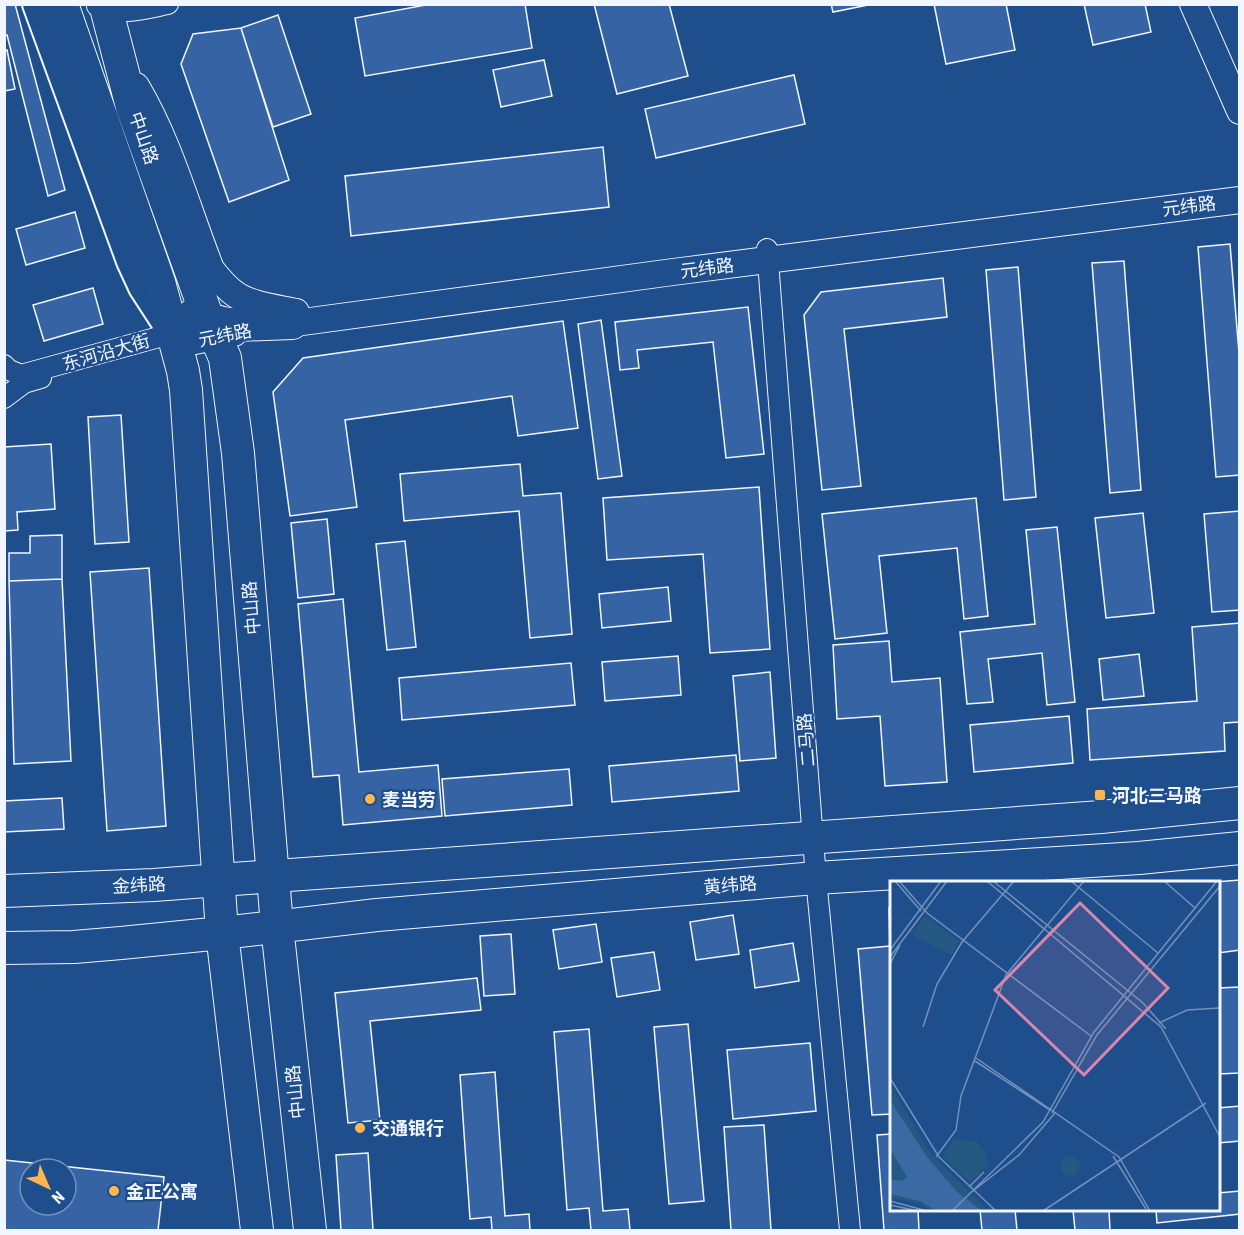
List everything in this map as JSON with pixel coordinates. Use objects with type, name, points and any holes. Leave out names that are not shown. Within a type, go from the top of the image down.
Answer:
[{"type":"main road","points":[[38,4],[131,261],[143,287],[174,339]]},
{"type":"main road","name":"中山路","points":[[62,4],[159,282],[183,371],[222,933],[257,1230]]},
{"type":"main road","name":"中山路","points":[[102,6],[132,107],[225,358],[238,453],[277,926],[309,1230]]},
{"type":"main road","points":[[159,282],[180,308],[214,326],[255,325],[294,318]]},
{"type":"main road","points":[[273,876],[1101,817],[1239,803]]},
{"type":"main road","name":"黄纬路","points":[[222,933],[377,915],[816,878],[1139,858],[1239,848]]},
{"type":"main road","name":"金纬路","points":[[4,891],[154,885],[273,876]]},
{"type":"main road","points":[[4,948],[74,947],[222,933]]},
{"type":"street","points":[[102,6],[127,12],[168,4]]},
{"type":"street","points":[[1193,4],[1239,111]]},
{"type":"street","points":[[1206,4],[1239,85]]},
{"type":"street","name":"元纬路","points":[[118,55],[146,102],[211,269],[237,296],[294,318],[661,273],[767,255],[1239,193]]},
{"type":"street","name":"二马路","points":[[767,255],[816,878],[850,1230]]},
{"type":"street","name":"元纬路","points":[[174,339],[214,326]]},
{"type":"street","name":"东河沿大街","points":[[4,364],[9,370],[21,375],[174,339]]},
{"type":"street","name":"东河沿大街","points":[[4,398],[24,383],[174,339]]},
{"type":"building","points":[[4,4],[15,4],[65,190],[48,196],[7,35],[4,35]]},
{"type":"building","points":[[431,4],[525,4],[532,48],[365,76],[355,18]]},
{"type":"building","points":[[594,4],[669,4],[688,76],[617,94]]},
{"type":"building","points":[[831,4],[873,4],[833,12]]},
{"type":"building","points":[[934,4],[1006,4],[1015,50],[946,64]]},
{"type":"building","points":[[1084,4],[1145,4],[1151,32],[1093,45]]},
{"type":"building","points":[[278,15],[311,114],[273,127],[241,28]]},
{"type":"building","points":[[241,28],[289,180],[229,202],[181,64],[193,34]]},
{"type":"building","points":[[7,50],[15,89],[4,91],[4,51]]},
{"type":"building","points":[[544,60],[552,96],[501,107],[493,70]]},
{"type":"building","points":[[794,75],[805,124],[656,158],[645,109]]},
{"type":"building","points":[[603,147],[609,207],[351,236],[345,176]]},
{"type":"building","points":[[75,212],[85,248],[26,265],[16,229]]},
{"type":"building","points":[[1230,244],[1240,365],[1240,475],[1216,477],[1198,247]]},
{"type":"building","points":[[1124,261],[1141,490],[1110,493],[1092,263]]},
{"type":"building","points":[[1018,267],[1036,497],[1004,500],[986,270]]},
{"type":"building","points":[[943,278],[947,317],[844,329],[861,486],[822,490],[804,315],[821,292]]},
{"type":"building","points":[[93,288],[103,324],[44,341],[33,305]]},
{"type":"building","points":[[748,307],[764,454],[726,458],[713,342],[637,350],[639,368],[620,370],[615,322]]},
{"type":"building","points":[[601,320],[622,476],[598,479],[578,324]]},
{"type":"building","points":[[563,321],[578,428],[518,436],[512,396],[345,420],[357,507],[290,516],[273,392],[303,358]]},
{"type":"building","points":[[121,415],[129,542],[95,544],[88,417]]},
{"type":"building","points":[[51,444],[55,509],[17,512],[18,530],[4,531],[4,447]]},
{"type":"building","points":[[520,464],[523,496],[561,493],[572,634],[530,638],[519,511],[404,521],[400,474]]},
{"type":"building","points":[[759,487],[770,649],[710,653],[703,554],[607,560],[603,498]]},
{"type":"building","points":[[976,498],[988,616],[964,619],[957,548],[879,556],[887,633],[835,639],[822,514]]},
{"type":"building","points":[[1240,511],[1240,610],[1212,612],[1204,514]]},
{"type":"building","points":[[1143,513],[1154,613],[1106,618],[1095,518]]},
{"type":"building","points":[[327,519],[334,594],[298,598],[291,523]]},
{"type":"building","points":[[1057,527],[1075,702],[1047,705],[1042,653],[988,659],[993,702],[967,704],[960,632],[1035,624],[1026,530]]},
{"type":"building","points":[[62,535],[62,579],[9,581],[9,553],[30,553],[30,536]]},
{"type":"building","points":[[405,541],[416,647],[387,650],[376,544]]},
{"type":"building","points":[[149,568],[166,826],[107,831],[90,572]]},
{"type":"building","points":[[62,579],[71,761],[14,764],[9,581]]},
{"type":"building","points":[[668,587],[671,621],[602,628],[599,594]]},
{"type":"building","points":[[343,599],[359,772],[438,765],[442,816],[343,825],[339,775],[313,777],[298,604]]},
{"type":"building","points":[[1240,623],[1240,722],[1224,723],[1225,751],[1090,760],[1087,709],[1197,701],[1192,627]]},
{"type":"building","points":[[889,641],[892,682],[940,678],[947,782],[885,786],[880,716],[837,719],[833,645]]},
{"type":"building","points":[[1139,654],[1144,696],[1103,700],[1099,659]]},
{"type":"building","points":[[678,656],[681,695],[605,701],[602,662]]},
{"type":"building","points":[[571,663],[575,705],[402,720],[399,678]]},
{"type":"building","points":[[770,672],[776,758],[740,761],[733,676]]},
{"type":"building","points":[[1069,716],[1073,763],[974,772],[970,725]]},
{"type":"building","points":[[736,755],[739,791],[612,802],[609,766]]},
{"type":"building","points":[[569,769],[572,805],[445,816],[442,779]]},
{"type":"building","points":[[62,798],[64,829],[4,832],[4,801]]},
{"type":"building","points":[[1240,880],[1240,950],[1220,953],[1220,882]]},
{"type":"building","points":[[733,915],[739,954],[696,960],[690,922]]},
{"type":"building","points":[[596,924],[602,962],[559,969],[553,930]]},
{"type":"building","points":[[511,934],[515,994],[484,996],[480,936]]},
{"type":"building","points":[[793,943],[799,981],[755,988],[750,950]]},
{"type":"building","points":[[890,946],[890,1114],[872,1115],[858,949]]},
{"type":"building","points":[[654,952],[660,990],[617,997],[611,958]]},
{"type":"building","points":[[477,978],[481,1010],[370,1021],[380,1120],[348,1123],[335,993]]},
{"type":"building","points":[[1240,987],[1240,1073],[1220,1074],[1220,988]]},
{"type":"building","points":[[688,1024],[704,1201],[669,1204],[654,1027]]},
{"type":"building","points":[[589,1029],[603,1211],[628,1209],[630,1230],[591,1230],[589,1208],[567,1210],[554,1032]]},
{"type":"building","points":[[810,1043],[816,1111],[733,1119],[727,1050]]},
{"type":"building","points":[[495,1072],[505,1216],[529,1214],[530,1230],[492,1230],[491,1217],[470,1219],[460,1075]]},
{"type":"building","points":[[1240,1106],[1240,1141],[1220,1143],[1220,1108]]},
{"type":"building","points":[[764,1125],[771,1230],[731,1230],[724,1127]]},
{"type":"building","points":[[890,1134],[890,1211],[918,1211],[919,1230],[884,1230],[877,1135]]},
{"type":"building","points":[[368,1153],[373,1230],[341,1230],[336,1155]]},
{"type":"building","name":"金正公寓","points":[[4,1160],[18,1161],[18,1217],[78,1217],[78,1168],[164,1177],[158,1230],[4,1230]]},
{"type":"building","points":[[1240,1191],[1240,1214],[1157,1223],[1156,1211],[1220,1211],[1220,1193]]},
{"type":"building","points":[[980,1211],[1015,1211],[1017,1230],[982,1230]]},
{"type":"building","points":[[1073,1211],[1109,1211],[1110,1230],[1075,1230]]},
{"type":"place","name":"河北三马路","points":[[1100,795]]},
{"type":"place","name":"麦当劳","points":[[370,799]]},
{"type":"place","name":"交通银行","points":[[360,1128]]},
{"type":"place","name":"金正公寓","points":[[114,1191]]}]
